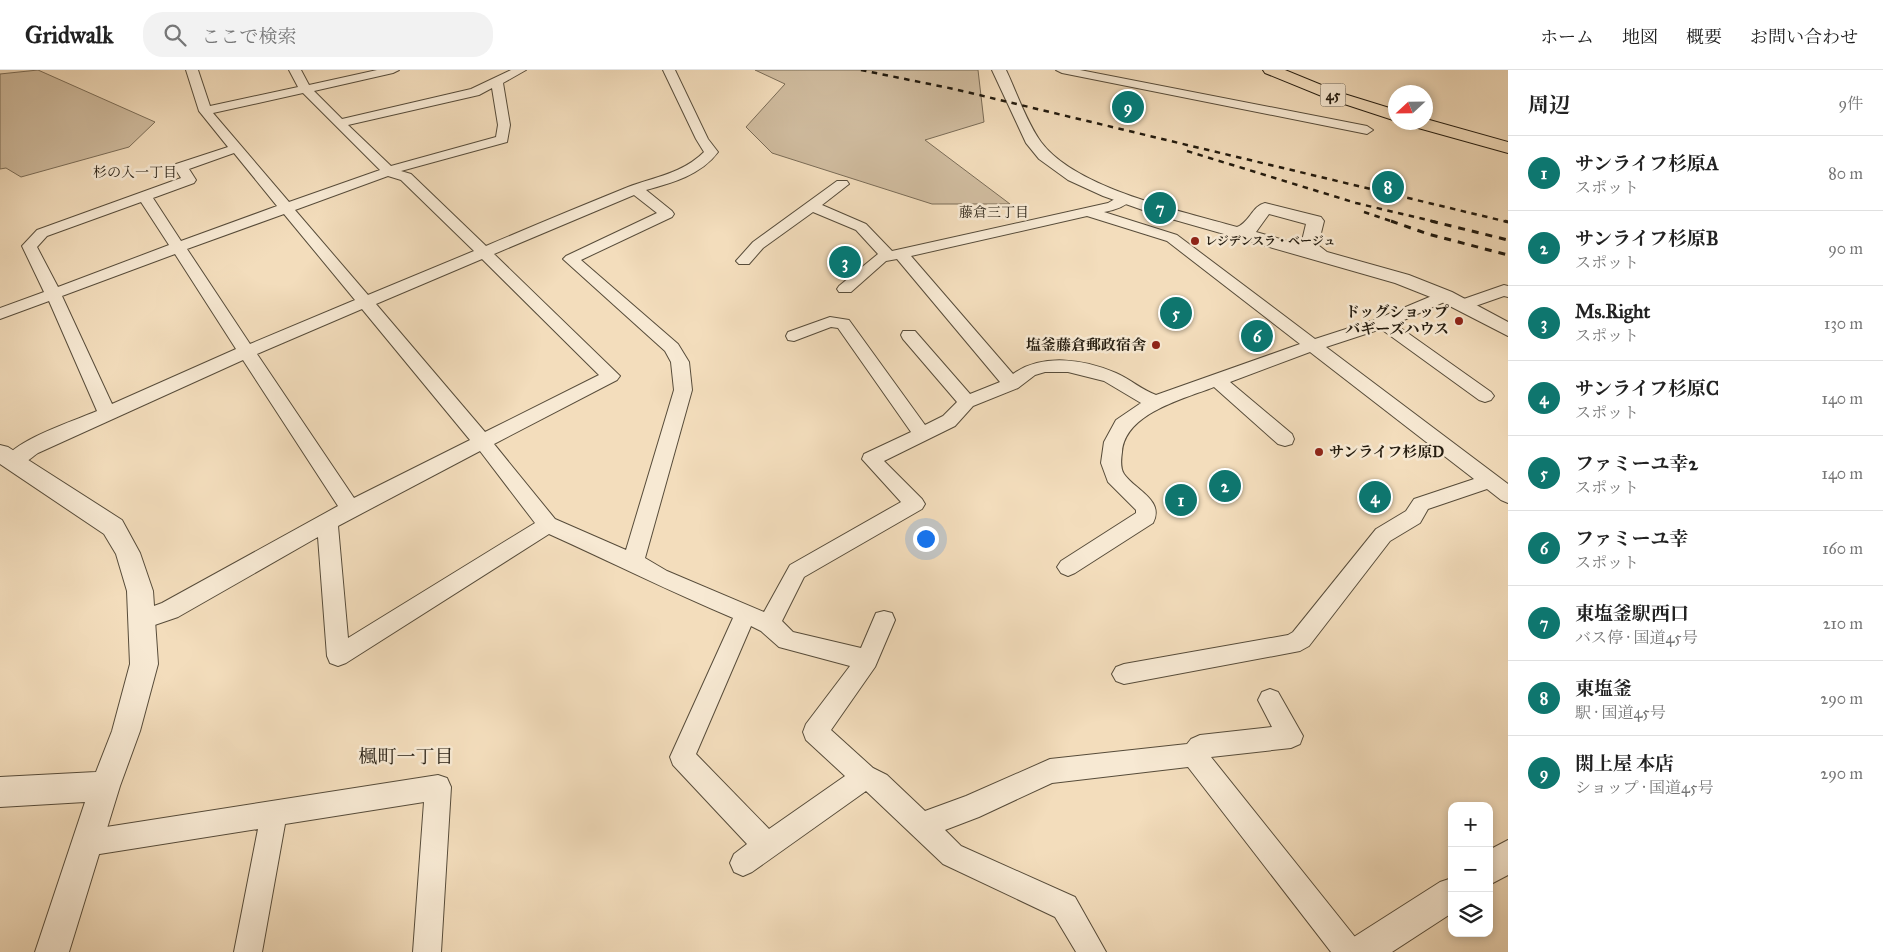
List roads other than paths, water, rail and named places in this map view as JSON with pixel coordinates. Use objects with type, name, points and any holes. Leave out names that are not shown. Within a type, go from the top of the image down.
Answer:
[{"type":"highway","name":"45","points":[[1271,70],[1335,96],[1388,113]]},
{"type":"highway","points":[[1433,127],[1508,148]]},
{"type":"street","points":[[143,620],[170,610],[327,521],[611,376],[483,254],[406,177],[390,172],[339,123],[305,88],[296,70]]},
{"type":"street","points":[[204,111],[393,70]]},
{"type":"street","points":[[339,123],[476,92],[520,70]]},
{"type":"street","points":[[6,457],[108,415],[245,352],[636,189],[679,175],[706,158],[711,152],[702,139],[669,70]]},
{"type":"street","points":[[1000,70],[1034,143],[1050,162],[1084,181],[1125,198],[1402,279],[1464,305],[1508,330]]},
{"type":"street","points":[[1062,70],[1368,130]]},
{"type":"street","points":[[197,71],[204,111],[288,208],[482,441],[548,525],[634,562],[659,577],[769,624],[787,640],[867,660]]},
{"type":"street","points":[[0,314],[405,165],[502,139],[504,125],[497,82]]},
{"type":"street","points":[[108,415],[54,295],[29,246],[42,233],[189,180],[181,167],[237,148]]},
{"type":"street","points":[[744,261],[758,245],[813,207],[842,184]]},
{"type":"street","points":[[634,562],[683,390],[680,362],[672,348],[571,259],[667,214],[636,189]]},
{"type":"street","points":[[145,197],[245,352],[350,509]]},
{"type":"street","points":[[845,289],[881,258],[1090,212],[1113,206],[1125,198]]},
{"type":"street","points":[[813,207],[861,227],[911,268],[1012,384]]},
{"type":"street","points":[[1238,232],[1250,228],[1266,208],[1315,221],[1309,246],[1321,256]]},
{"type":"street","points":[[1090,212],[1172,238],[1508,495]]},
{"type":"street","points":[[1464,305],[1504,290],[1508,292]]},
{"type":"street","points":[[1068,567],[1146,517],[1146,508],[1115,477],[1111,463],[1112,442],[1122,425],[1156,402],[1311,346],[1383,323],[1445,296]]},
{"type":"street","points":[[794,336],[830,322],[843,324],[922,434]]},
{"type":"street","points":[[1383,323],[1485,396]]},
{"type":"street","points":[[909,335],[967,402]]},
{"type":"street","points":[[769,624],[797,571],[915,504],[871,459],[949,421],[967,402],[1012,384],[1029,371],[1044,366],[1068,366],[1110,377],[1156,402]]},
{"type":"street","points":[[1218,381],[1285,439]]},
{"type":"street","points":[[6,457],[113,527],[131,563],[140,591],[143,620],[144,664],[126,731],[105,786],[52,952]]},
{"type":"street","points":[[1124,674],[1292,644],[1301,639],[1384,534],[1413,517],[1421,504],[1490,481]]},
{"type":"street","points":[[327,521],[338,656],[548,525]]},
{"type":"street","points":[[746,613],[682,757],[768,847]]},
{"type":"street","points":[[884,620],[867,660],[846,692],[814,732],[864,777],[878,784],[952,855],[1065,907],[1092,952]]},
{"type":"street","points":[[920,826],[970,808],[1050,771],[1194,755],[1200,746],[1290,736],[1270,700]]},
{"type":"street","points":[[1194,755],[1349,952]]},
{"type":"street","points":[[743,864],[864,777]]},
{"type":"street","points":[[0,792],[105,786]]},
{"type":"street","points":[[87,843],[438,787],[427,952]]},
{"type":"street","points":[[248,952],[274,813]]},
{"type":"street","points":[[1493,866],[1508,856]]},
{"type":"street","points":[[1361,952],[1448,897]]},
{"type":"railway","points":[[861,70],[954,89],[1508,222],[1505,221]]},
{"type":"railway","points":[[1187,151],[1356,203],[1436,222]]},
{"type":"railway","points":[[1364,212],[1391,221]]},
{"type":"railway","points":[[1391,221],[1428,234],[1508,255]]},
{"type":"railway","points":[[1431,221],[1508,240]]},
{"type":"place","name":"閖上屋 本店","points":[[1128,107]]},
{"type":"place","name":"東塩釜","points":[[1388,187]]},
{"type":"place","name":"東塩釜駅西口","points":[[1160,208]]},
{"type":"place","name":"レジデンスラ・ベージュ","points":[[1195,241]]},
{"type":"place","name":"Ms.Right","points":[[845,262]]},
{"type":"place","name":"ファミーユ幸2","points":[[1176,313]]},
{"type":"place","name":"ドッグショップ バギーズハウス","points":[[1459,321]]},
{"type":"place","name":"ファミーユ幸","points":[[1257,336]]},
{"type":"place","name":"塩釜藤倉郵政宿舎","points":[[1156,345]]},
{"type":"place","name":"サンライフ杉原D","points":[[1319,452]]},
{"type":"place","name":"サンライフ杉原B","points":[[1225,486]]},
{"type":"place","name":"サンライフ杉原C","points":[[1375,497]]},
{"type":"place","name":"サンライフ杉原A","points":[[1181,500]]},
{"type":"district","name":"杉の入一丁目","points":[[135,172]]},
{"type":"district","name":"藤倉三丁目","points":[[994,212]]},
{"type":"district","name":"楓町一丁目","points":[[406,756]]}]
